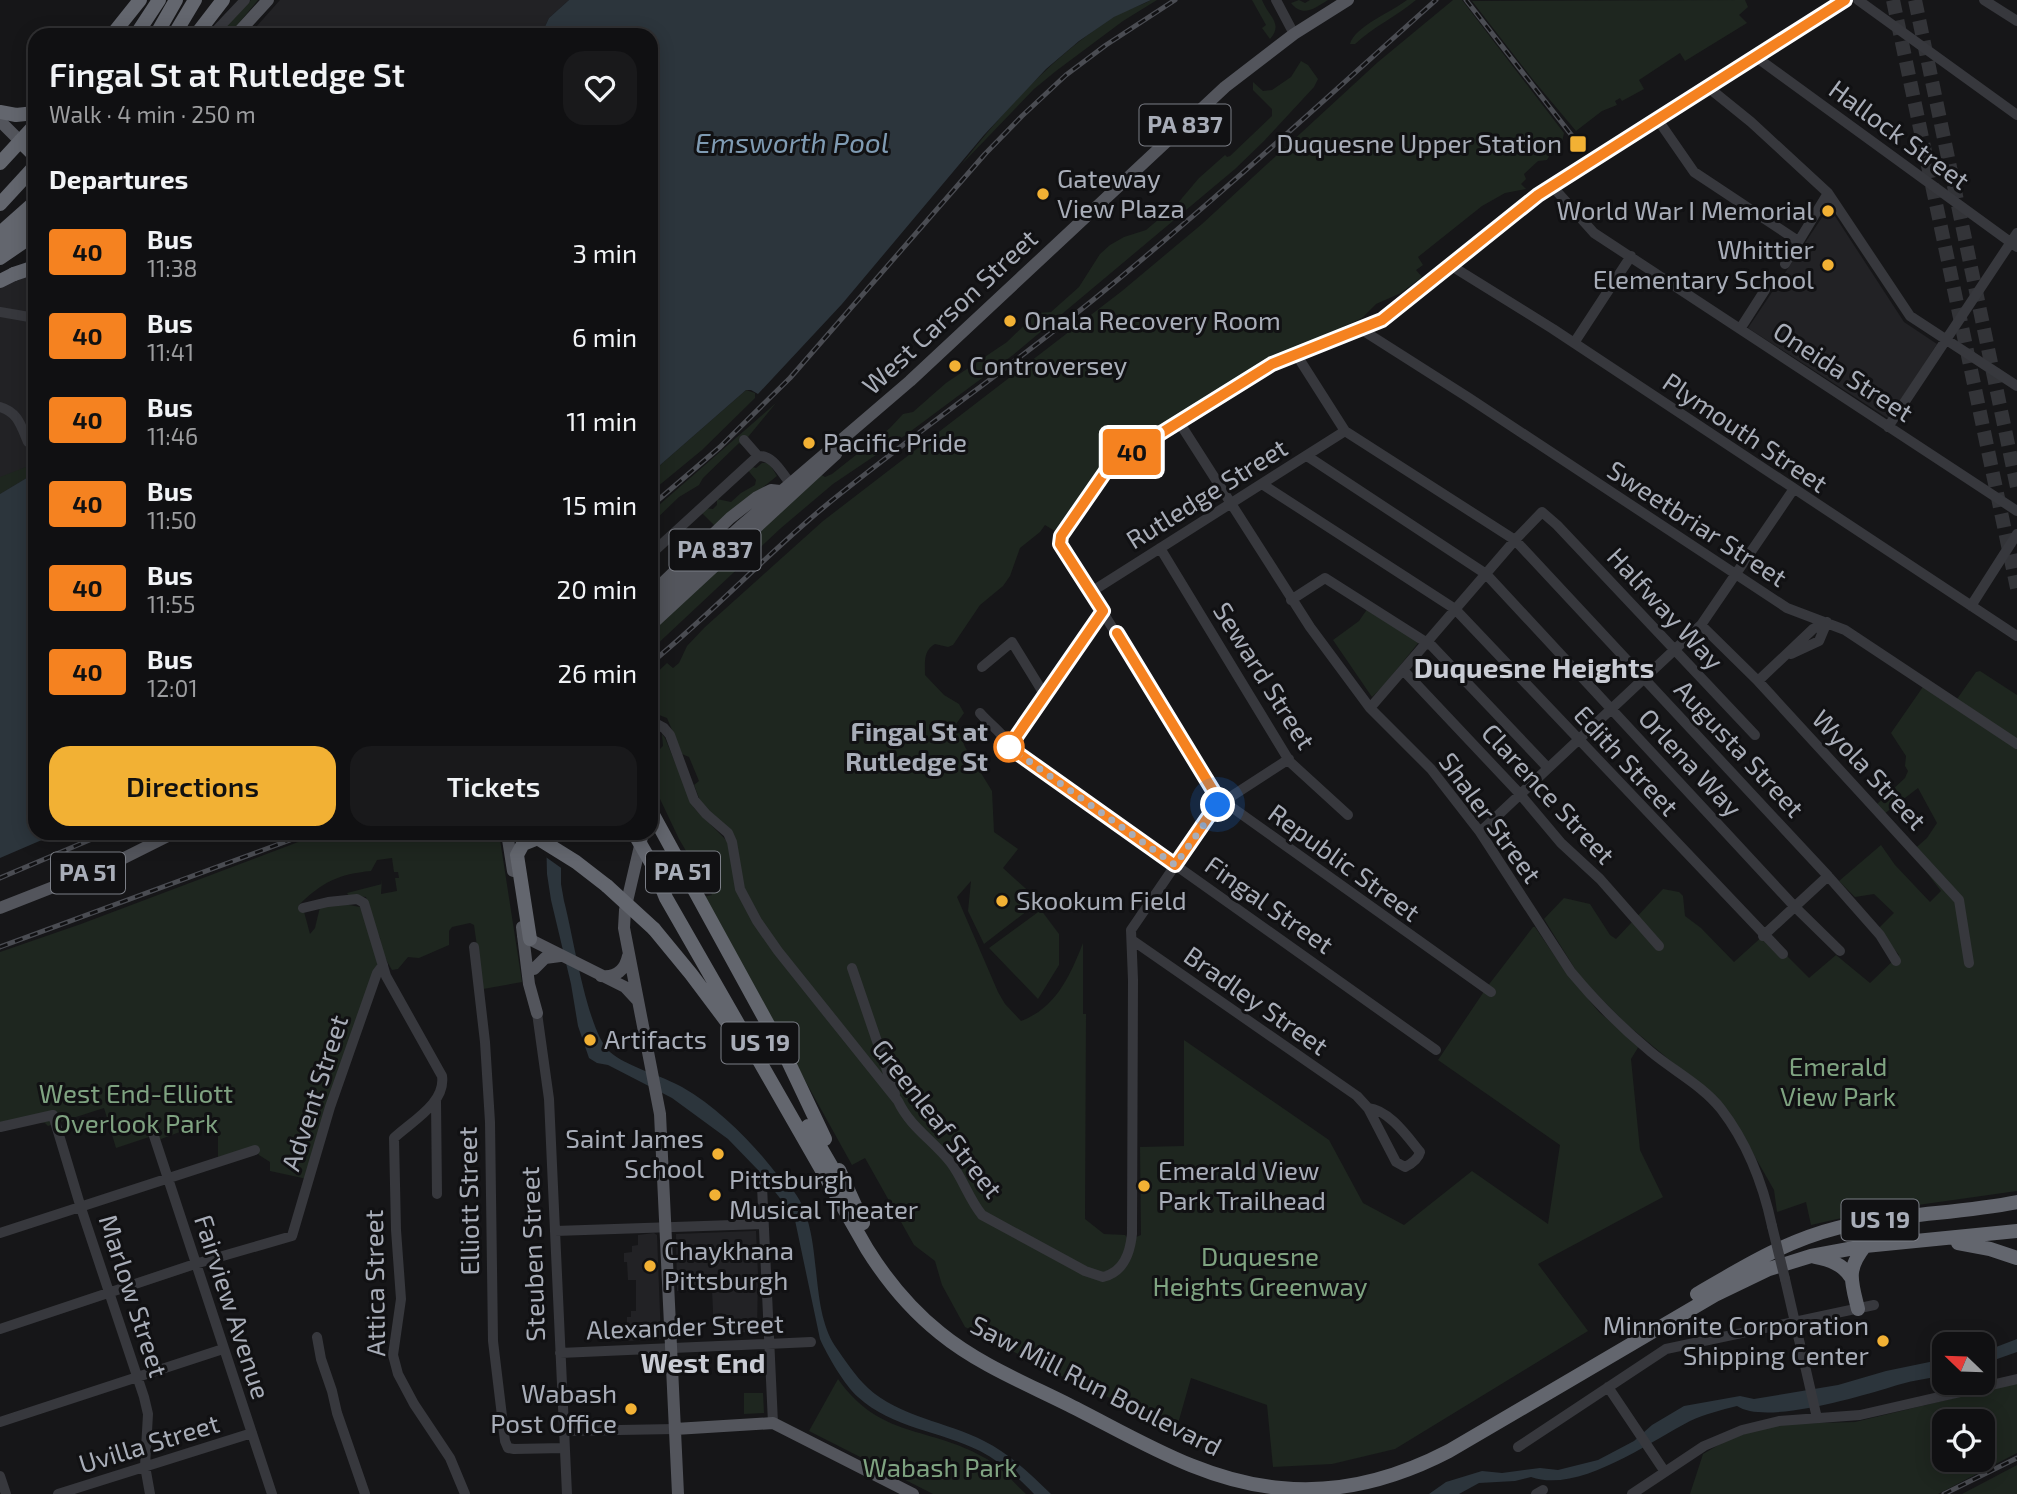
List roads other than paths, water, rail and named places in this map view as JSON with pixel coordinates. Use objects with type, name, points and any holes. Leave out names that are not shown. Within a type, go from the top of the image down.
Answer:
[{"type":"highway","points":[[117,28],[139,0]]},
{"type":"highway","points":[[178,28],[195,0]]},
{"type":"highway","points":[[201,28],[223,0]]},
{"type":"highway","points":[[143,28],[170,2]]},
{"type":"highway","points":[[159,28],[170,2]]},
{"type":"highway","points":[[0,112],[16,116],[28,114]]},
{"type":"highway","points":[[0,163],[28,149]]},
{"type":"highway","points":[[0,204],[28,174]]},
{"type":"highway","points":[[0,233],[28,208]]},
{"type":"highway","points":[[0,246],[28,223]]},
{"type":"highway","points":[[0,258],[28,239]]},
{"type":"highway","points":[[5,278],[28,270]]},
{"type":"highway","name":"PA 51","points":[[658,824],[788,1061],[863,1223]]},
{"type":"highway","points":[[526,938],[517,855],[528,840]]},
{"type":"highway","name":"PA 51","points":[[540,840],[576,862],[607,886],[653,929],[711,999],[778,1094]]},
{"type":"highway","name":"Saw Mill Run Boulevard","points":[[638,840],[653,866],[666,898],[778,1094],[877,1265],[900,1295],[941,1334],[992,1366],[1172,1457],[1226,1478],[1263,1486],[1298,1489],[1351,1486],[1387,1478],[1450,1451],[1735,1284],[1769,1269],[1811,1256],[1866,1245],[2017,1231]]},
{"type":"highway","name":"Saw Mill Run Boulevard","points":[[653,866],[675,893],[863,1223],[886,1260],[913,1295],[947,1326],[979,1348],[1164,1442],[1211,1463],[1265,1477],[1316,1479],[1366,1473],[1430,1450],[1749,1263],[1793,1242],[1853,1224],[2017,1202]]},
{"type":"highway","name":"US 19","points":[[1932,1239],[1977,1246],[2017,1258]]},
{"type":"highway","points":[[1850,1276],[1854,1263],[1866,1245]]},
{"type":"highway","points":[[1811,1256],[1835,1262],[1844,1269],[1850,1276],[1858,1309]]},
{"type":"main road","points":[[242,28],[268,0]]},
{"type":"main road","name":"West Carson Street","points":[[658,604],[785,487],[910,382],[1225,87],[1294,34],[1348,0]]},
{"type":"main road","points":[[0,121],[28,149]]},
{"type":"main road","points":[[0,287],[28,265]]},
{"type":"main road","points":[[658,619],[836,454],[840,440]]},
{"type":"main road","points":[[658,587],[737,511],[771,490],[785,487]]},
{"type":"main road","name":"PA 51","points":[[0,908],[112,864],[160,840]]},
{"type":"main road","name":"Steuben Street","points":[[508,840],[534,969],[537,1013]]},
{"type":"main road","points":[[641,840],[625,910],[624,928],[658,1093],[678,1494]]},
{"type":"main road","points":[[526,938],[625,987],[638,1001]]},
{"type":"main road","name":"Steuben Street","points":[[526,938],[529,984],[537,1013]]},
{"type":"main road","points":[[534,969],[545,958],[561,956]]},
{"type":"main road","points":[[596,973],[611,976],[619,973],[628,956]]},
{"type":"main road","points":[[675,1429],[773,1423],[913,1494]]},
{"type":"street","points":[[219,28],[245,0]]},
{"type":"street","points":[[1276,0],[1294,34]]},
{"type":"street","points":[[1179,422],[1272,364],[1382,320],[1552,186],[1845,0]]},
{"type":"street","points":[[1858,0],[2017,115]]},
{"type":"street","points":[[1984,0],[2017,21]]},
{"type":"street","name":"Hallock Street","points":[[1756,57],[2014,245]]},
{"type":"street","points":[[1709,88],[1751,122],[1828,193],[1910,316],[2017,386]]},
{"type":"street","points":[[1658,120],[1694,172],[1798,242]]},
{"type":"street","name":"Oneida Street","points":[[1552,186],[1594,233],[2017,511]]},
{"type":"street","points":[[1785,264],[1828,193]]},
{"type":"street","points":[[1888,427],[1946,339],[2014,245],[2017,233]]},
{"type":"street","points":[[1574,343],[1631,256]]},
{"type":"street","name":"Plymouth Street","points":[[1450,265],[1574,343],[2017,636]]},
{"type":"street","points":[[1740,329],[1765,290]]},
{"type":"street","points":[[0,312],[28,317]]},
{"type":"street","name":"Sweetbriar Street","points":[[1359,328],[1473,400],[1787,608],[1845,630],[2017,744]]},
{"type":"street","name":"Augusta Street","points":[[1296,354],[1345,431],[1515,540],[1828,876],[1880,935],[1896,961]]},
{"type":"street","points":[[0,407],[10,410],[16,416],[28,442]]},
{"type":"street","name":"Shaler Street","points":[[1179,422],[1291,600],[1370,708],[1431,769],[1480,832],[1571,972],[1629,1032],[1720,1107],[1738,1133],[1759,1176],[1816,1413]]},
{"type":"street","name":"Republic Street","points":[[1179,422],[1113,463],[1061,536],[1060,544],[1214,792],[1325,876],[1491,992]]},
{"type":"street","name":"Rutledge Street","points":[[1091,592],[1345,431]]},
{"type":"street","points":[[744,440],[762,456],[771,459],[785,487]]},
{"type":"street","points":[[658,548],[762,456]]},
{"type":"street","name":"Orlena Way","points":[[1307,456],[1486,574],[1794,906],[1840,951]]},
{"type":"street","name":"Edith Street","points":[[1262,484],[1455,609],[1783,954]]},
{"type":"street","points":[[1480,832],[1701,625],[1793,490]]},
{"type":"street","name":"Halfway Way","points":[[1515,540],[1542,512],[1558,525],[1755,735]]},
{"type":"street","points":[[1971,606],[2017,534]]},
{"type":"street","points":[[1370,708],[1515,540]]},
{"type":"street","name":"Seward Street","points":[[1160,548],[1289,759],[1348,815]]},
{"type":"street","points":[[1291,600],[1325,578],[1427,642],[1548,768]]},
{"type":"street","points":[[1009,747],[1103,611]]},
{"type":"street","points":[[1758,681],[1813,629],[1827,622]]},
{"type":"street","name":"Wyola Street","points":[[1701,625],[1758,681],[1959,900],[1969,963]]},
{"type":"street","points":[[982,667],[1012,642],[1045,694]]},
{"type":"street","name":"Clarence Street","points":[[1404,671],[1519,793],[1561,843],[1600,879],[1659,946]]},
{"type":"street","name":"Fingal Street","points":[[980,713],[991,727],[1007,739],[1009,747],[1436,1050]]},
{"type":"street","name":"Greenleaf Street","points":[[658,725],[670,735],[694,800],[728,833],[740,889],[757,921],[898,1101],[906,1117],[951,1164],[982,1214],[1097,1276],[1109,1276],[1116,1272],[1130,1250],[1133,1215],[1131,930],[1215,807],[1289,759]]},
{"type":"street","points":[[1763,936],[1828,876]]},
{"type":"street","points":[[303,908],[357,899],[364,903],[391,985],[442,1076],[442,1089],[436,1101],[437,1194]]},
{"type":"street","name":"Bradley Street","points":[[1132,940],[1357,1096],[1368,1108]]},
{"type":"street","name":"Elliott Street","points":[[474,947],[485,1042],[489,1122],[493,1340],[505,1441],[508,1448],[514,1449],[564,1448]]},
{"type":"street","name":"Advent Street","points":[[195,1264],[292,1236],[334,1094],[377,973],[383,965]]},
{"type":"street","points":[[852,968],[898,1101]]},
{"type":"street","name":"Steuben Street","points":[[537,1013],[550,1099],[567,1494]]},
{"type":"street","name":"Attica Street","points":[[436,1101],[394,1138],[401,1299],[393,1354],[398,1374],[414,1404],[450,1458],[465,1494]]},
{"type":"street","points":[[1368,1108],[1374,1108],[1385,1115],[1420,1152],[1410,1165],[1405,1167],[1396,1162],[1368,1108]]},
{"type":"street","name":"Marlow Street","points":[[0,1127],[53,1115],[148,1414],[145,1466],[150,1494]]},
{"type":"street","name":"Fairview Avenue","points":[[153,1133],[272,1494]]},
{"type":"street","points":[[0,1233],[255,1150]]},
{"type":"street","points":[[762,1186],[773,1423]]},
{"type":"street","points":[[555,1231],[763,1224]]},
{"type":"street","points":[[0,1329],[195,1264]]},
{"type":"street","points":[[1518,1447],[1656,1354],[1671,1347],[1874,1305]]},
{"type":"street","points":[[317,1337],[337,1413],[365,1494]]},
{"type":"street","name":"Alexander Street","points":[[560,1353],[811,1342]]},
{"type":"street","points":[[0,1422],[223,1349]]},
{"type":"street","points":[[1632,1494],[1704,1447],[1729,1435],[1816,1413],[1860,1415],[2017,1379]]},
{"type":"street","points":[[1608,1387],[1665,1472]]},
{"type":"street","points":[[563,1431],[675,1429]]},
{"type":"street","name":"Uvilla Street","points":[[58,1494],[252,1433]]},
{"type":"street","points":[[0,1476],[6,1494]]},
{"type":"water","name":"Emsworth Pool","points":[[569,0],[1151,0],[1114,17],[1079,41],[1046,69],[984,135],[842,304],[758,394],[746,390],[658,467],[658,28],[544,28],[549,18]]},
{"type":"water","points":[[28,477],[28,840],[42,840],[0,858],[0,494]]},
{"type":"water","points":[[546,840],[561,840],[561,884],[582,981],[594,1025],[610,1052],[682,1087],[710,1106],[747,1139],[795,1193],[805,1212],[811,1234],[820,1304],[826,1326],[835,1346],[850,1368],[868,1388],[894,1406],[970,1434],[993,1446],[1051,1494],[1034,1494],[1009,1470],[980,1451],[886,1416],[858,1397],[848,1386],[820,1339],[792,1206],[786,1206],[759,1171],[728,1139],[672,1098],[589,1058],[578,1026],[547,874]]},
{"type":"water","points":[[2017,1339],[2017,1352],[1995,1360],[1995,1347]]},
{"type":"water","points":[[1932,1361],[1932,1377],[1835,1402],[1789,1411],[1768,1412],[1750,1411],[1737,1406],[1707,1414],[1613,1463],[1570,1478],[1550,1480],[1531,1477],[1515,1481],[1479,1483],[1459,1494],[1429,1494],[1446,1482],[1482,1471],[1502,1473],[1540,1468],[1558,1470],[1598,1460],[1634,1441],[1652,1425],[1684,1406],[1740,1396],[1754,1399],[1838,1385]]},
{"type":"tunnel","points":[[1893,0],[2017,588]]},
{"type":"tunnel","points":[[1915,0],[2017,487]]},
{"type":"railway","points":[[658,500],[720,447],[790,378],[985,154],[1022,116],[1066,75],[1175,0]]},
{"type":"railway","points":[[658,657],[824,507],[1137,264],[1436,0]]},
{"type":"railway","points":[[1466,0],[1573,137]]},
{"type":"railway","points":[[0,878],[90,840]]},
{"type":"railway","points":[[0,947],[290,840]]},
{"type":"railway","points":[[1944,1494],[2017,1458]]},
{"type":"place","name":"Duquesne Upper Station","points":[[1578,144]]},
{"type":"place","name":"Gateway View Plaza","points":[[1043,194]]},
{"type":"place","name":"World War I Memorial","points":[[1828,211]]},
{"type":"place","name":"Whittier Elementary School","points":[[1828,265]]},
{"type":"place","name":"Onala Recovery Room","points":[[1010,321]]},
{"type":"place","name":"Controversey","points":[[955,366]]},
{"type":"place","name":"Pacific Pride","points":[[809,443]]},
{"type":"place","name":"Fingal St at Rutledge St","points":[[1009,747]]},
{"type":"place","name":"Skookum Field","points":[[1002,901]]},
{"type":"place","name":"Artifacts","points":[[590,1040]]},
{"type":"place","name":"Saint James School","points":[[718,1154]]},
{"type":"place","name":"Emerald View Park Trailhead","points":[[1144,1186]]},
{"type":"place","name":"Pittsburgh Musical Theater","points":[[715,1195]]},
{"type":"place","name":"Chaykhana Pittsburgh","points":[[650,1266]]},
{"type":"place","name":"Minnonite Corporation Shipping Center","points":[[1883,1341]]},
{"type":"place","name":"Wabash Post Office","points":[[631,1409]]},
{"type":"district","name":"Duquesne Heights","points":[[1534,668]]},
{"type":"district","name":"West End","points":[[703,1363]]},
{"type":"park label","name":"Emerald View Park","points":[[1838,1082]]},
{"type":"park label","name":"West End-Elliott Overlook Park","points":[[136,1109]]},
{"type":"park label","name":"Duquesne Heights Greenway","points":[[1260,1272]]},
{"type":"park label","name":"Wabash Park","points":[[940,1468]]}]
